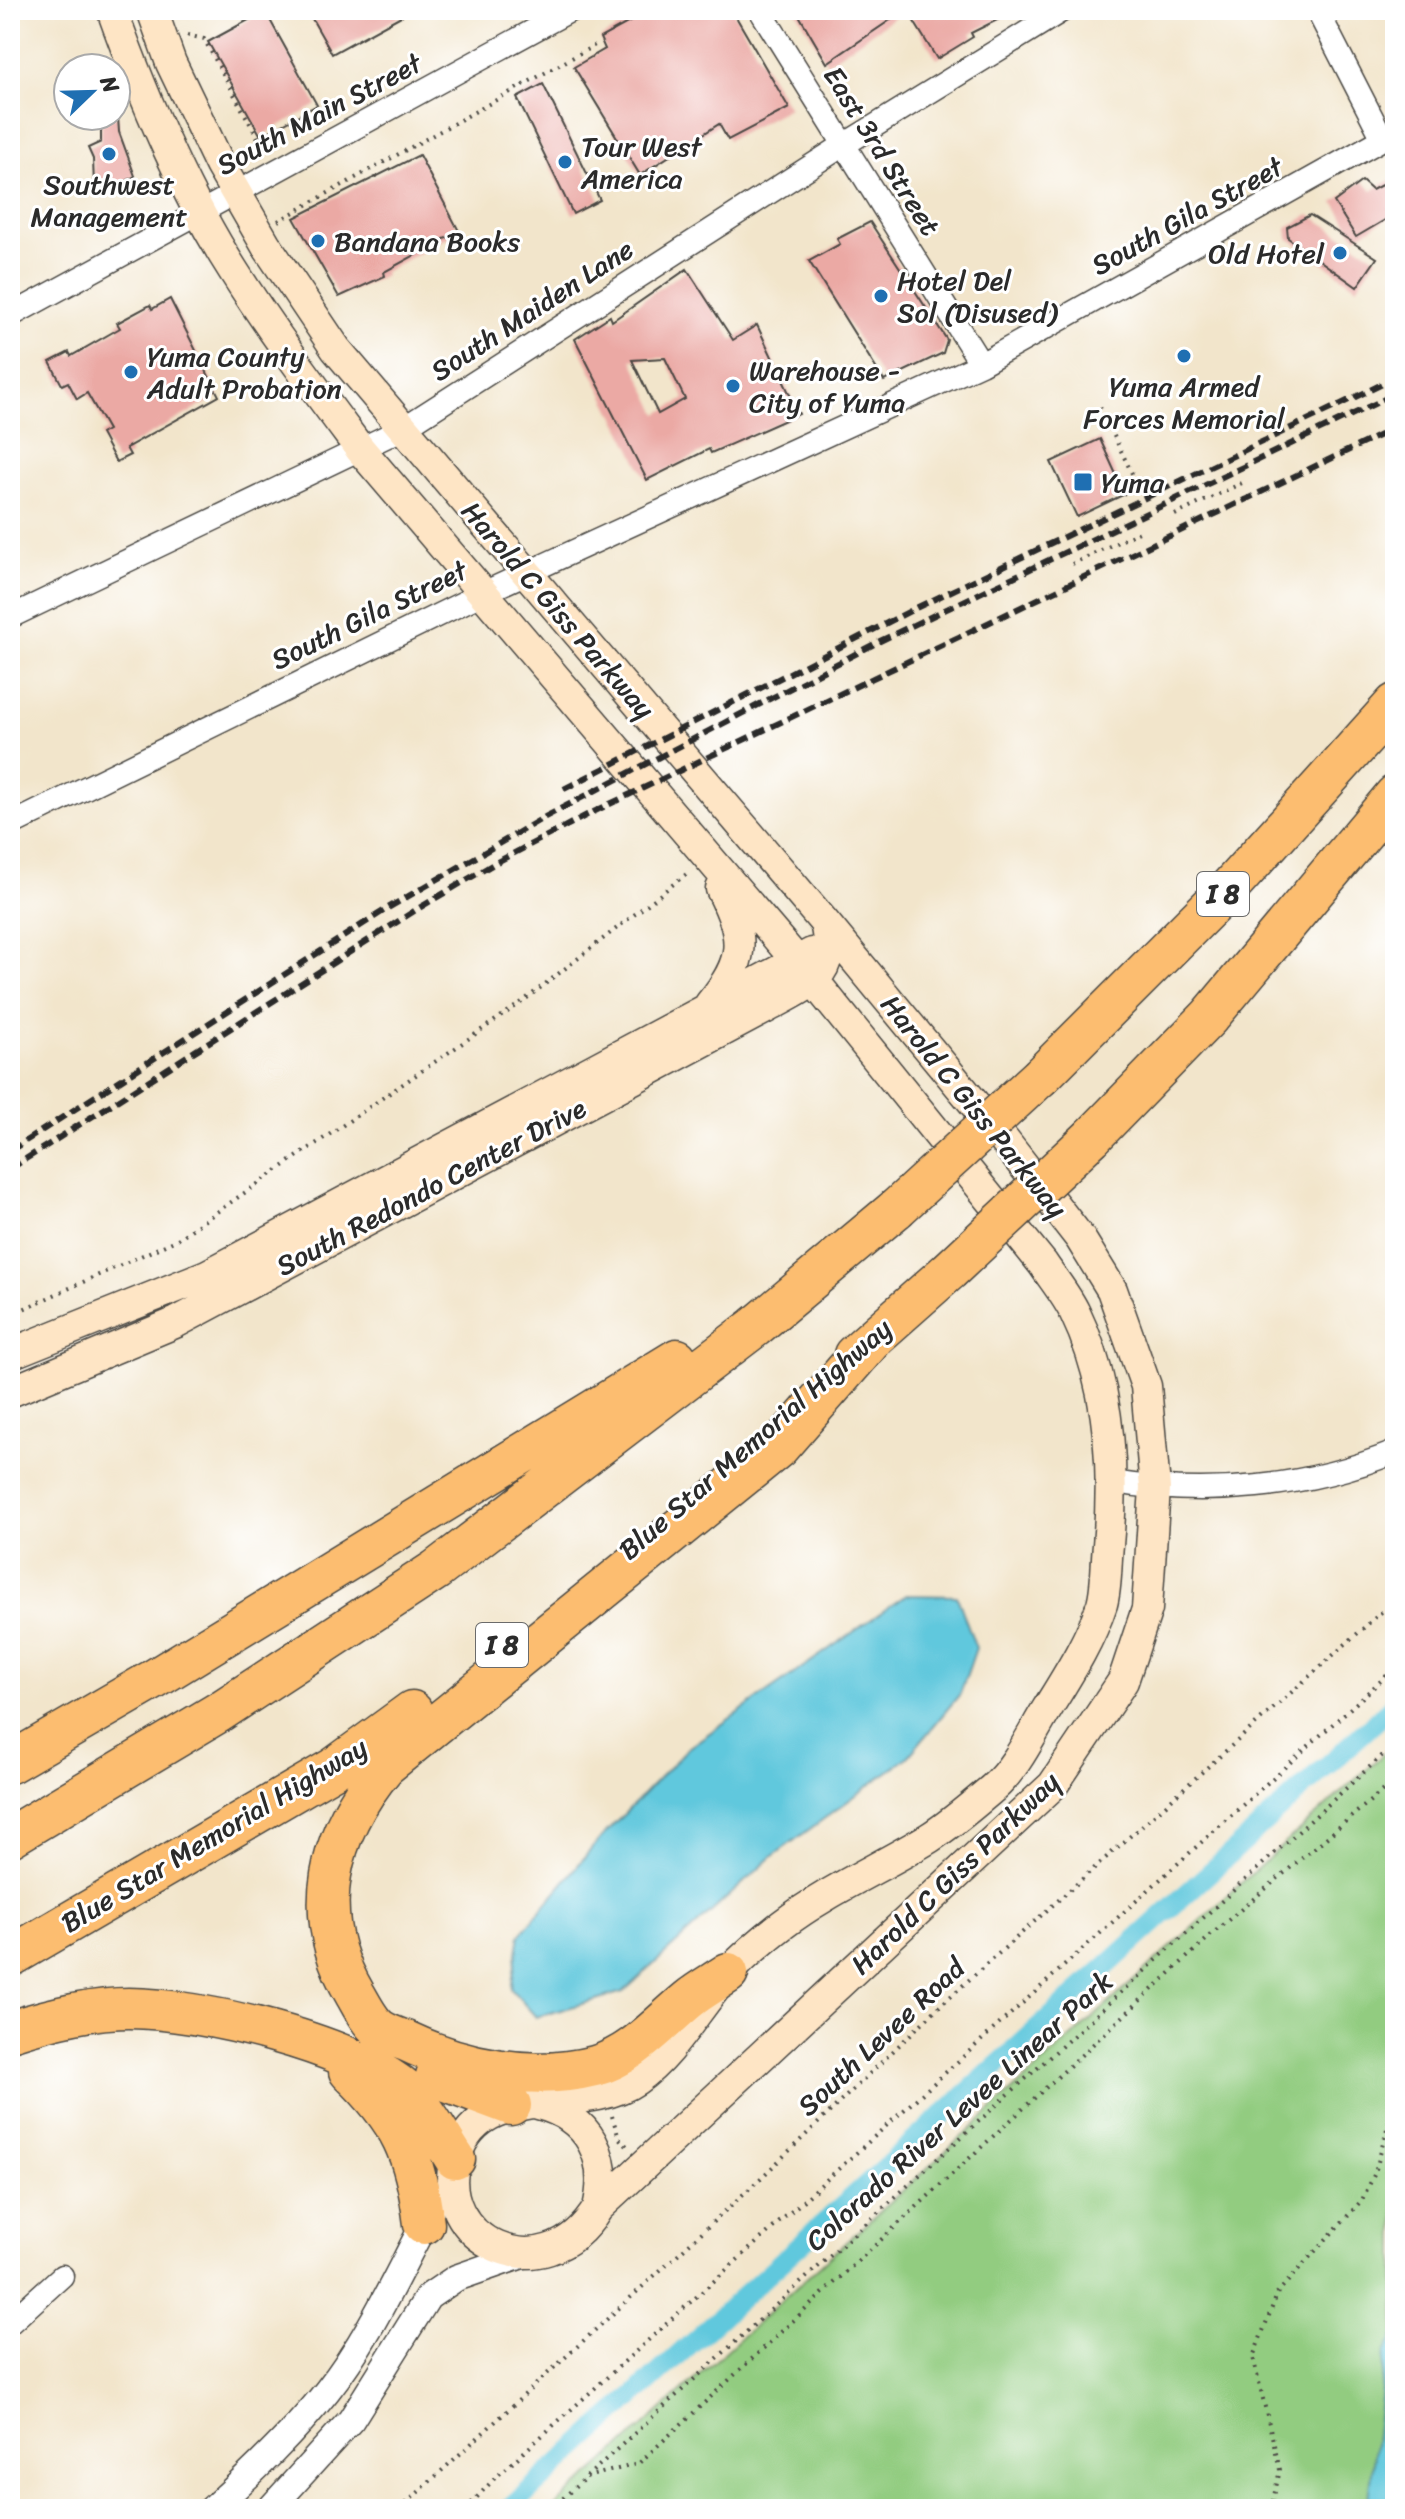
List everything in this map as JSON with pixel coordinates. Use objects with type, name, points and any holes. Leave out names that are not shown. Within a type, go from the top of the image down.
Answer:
[{"type":"highway","name":"I 8","points":[[10,1837],[219,1712],[436,1570],[755,1327],[837,1260],[1041,1076],[1229,888],[1395,704]]},
{"type":"highway","name":"Blue Star Memorial Highway","points":[[10,1957],[334,1768],[587,1583],[873,1339],[1092,1137],[1219,1006],[1395,795]]},
{"type":"highway","points":[[10,1763],[153,1680],[837,1260]]},
{"type":"highway","points":[[523,2104],[438,2078],[405,2059],[378,2029],[345,1977],[333,1942],[328,1903],[332,1859],[360,1796],[385,1766],[778,1448],[873,1339]]},
{"type":"highway","points":[[378,2029],[424,2050],[471,2065],[516,2072],[596,2065],[641,2042],[690,1999],[728,1973]]},
{"type":"highway","points":[[10,2031],[49,2019],[129,2008],[246,2024],[286,2034],[376,2070],[406,2091],[454,2164]]},
{"type":"highway","points":[[328,2052],[386,2111],[404,2140],[418,2172],[424,2224]]},
{"type":"main road","name":"Harold C Giss Parkway","points":[[112,10],[146,99],[232,268],[360,449],[695,859],[805,970],[1043,1264],[1075,1312],[1104,1401],[1113,1482],[1102,1602],[1078,1659],[997,1785],[930,1837],[850,1879],[781,1925],[728,1973],[661,2058],[633,2082],[605,2094],[523,2104],[490,2113],[472,2128],[454,2164]]},
{"type":"main road","name":"Harold C Giss Parkway","points":[[152,10],[171,63],[235,192],[336,349],[827,937],[866,973],[1080,1238],[1112,1290],[1146,1386],[1155,1488],[1147,1609],[1123,1681],[1053,1785],[598,2208],[586,2228],[569,2243],[548,2252],[525,2254]]},
{"type":"main road","points":[[695,859],[737,921],[739,937],[739,958],[727,983],[705,1010]]},
{"type":"main road","name":"South Redondo Center Drive","points":[[10,1392],[177,1322],[768,1007],[805,970],[809,954],[827,937]]},
{"type":"main road","name":"South Redondo Center Drive","points":[[10,1354],[207,1275],[705,1010],[805,970]]},
{"type":"main road","points":[[768,1007],[802,1007],[852,1028]]},
{"type":"main road","points":[[523,2104],[558,2109],[578,2122],[593,2140],[602,2162],[603,2185],[598,2208]]},
{"type":"main road","points":[[454,2164],[454,2194],[463,2217],[479,2237],[501,2249],[525,2254]]},
{"type":"street","name":"South Main Street","points":[[10,316],[571,10]]},
{"type":"street","name":"East 3rd Street","points":[[760,10],[842,146],[981,364]]},
{"type":"street","name":"South Maiden Lane","points":[[10,617],[402,429],[842,146],[1063,10]]},
{"type":"street","points":[[1317,10],[1389,135]]},
{"type":"street","name":"South Gila Street","points":[[10,825],[481,594],[981,364],[1389,135]]},
{"type":"street","points":[[1113,1482],[1155,1488],[1255,1486],[1313,1478],[1395,1452]]},
{"type":"street","name":"Harold C Giss Parkway","points":[[212,2509],[293,2432],[329,2390],[368,2331],[454,2164]]},
{"type":"street","name":"Harold C Giss Parkway","points":[[270,2509],[351,2420],[428,2297],[456,2278],[525,2254]]},
{"type":"street","points":[[10,2323],[62,2276]]},
{"type":"path","points":[[180,38],[189,34],[204,39],[259,140]]},
{"type":"path","points":[[278,221],[597,44]]},
{"type":"path","points":[[1100,407],[1137,484]]},
{"type":"path","points":[[1175,515],[1242,483]]},
{"type":"path","points":[[1072,564],[1139,532]]},
{"type":"path","points":[[10,1315],[176,1240],[522,1002],[695,859]]},
{"type":"path","name":"South Levee Road","points":[[400,2509],[762,2177],[942,2004],[1395,1600]]},
{"type":"path","points":[[466,2509],[494,2479],[1395,1668]]},
{"type":"path","name":"Colorado River Levee Linear Park","points":[[551,2509],[1395,1744]]},
{"type":"path","points":[[585,2478],[638,2464],[1220,1927],[1395,1780]]},
{"type":"path","points":[[1271,2509],[1280,2470],[1253,2357],[1278,2292],[1362,2200],[1375,2173],[1388,2114],[1395,2099]]},
{"type":"path","points":[[610,2110],[619,2138],[636,2155]]},
{"type":"green space","points":[[1395,1746],[1395,2509],[552,2509],[1390,1748]]},
{"type":"water","points":[[906,1595],[957,1596],[976,1648],[960,1694],[908,1757],[773,1856],[623,1992],[536,2017],[511,1989],[520,1935],[599,1840],[688,1748]]},
{"type":"water","points":[[1395,2334],[1395,2509],[1368,2509],[1385,2352]]},
{"type":"building","points":[[307,10],[412,10],[332,54]]},
{"type":"building","points":[[651,10],[732,10],[789,108],[728,140],[719,124],[640,175],[574,67],[605,49],[600,38]]},
{"type":"building","points":[[796,10],[905,10],[827,63]]},
{"type":"building","points":[[907,10],[1017,10],[971,33],[973,37],[937,59]]},
{"type":"building","points":[[265,11],[317,105],[261,136],[208,42]]},
{"type":"building","name":"Tour West America","points":[[543,84],[600,200],[573,214],[517,98]]},
{"type":"building","name":"Southwest Management","points":[[101,132],[119,132],[135,176],[121,184],[121,191],[104,192],[103,186],[94,186],[93,159],[88,148],[101,142]]},
{"type":"building","points":[[419,155],[459,231],[384,272],[385,276],[339,297],[294,218]]},
{"type":"building","points":[[1395,178],[1395,214],[1356,237],[1334,202],[1362,181],[1372,190]]},
{"type":"building","name":"Old Hotel","points":[[1310,215],[1377,258],[1357,287],[1288,238],[1287,227]]},
{"type":"building","name":"Hotel Del Sol (Disused)","points":[[870,222],[947,340],[943,353],[884,381],[809,261],[840,244],[837,239]]},
{"type":"building","name":"Warehouse - City of Yuma","points":[[687,269],[733,340],[757,325],[799,414],[711,453],[709,449],[647,480],[575,339],[610,316],[612,321]],"holes":[[[665,358],[685,399],[658,414],[632,360]]]},
{"type":"building","name":"Yuma County Adult Probation","points":[[170,299],[219,396],[126,448],[130,455],[116,462],[101,434],[108,430],[87,393],[77,399],[68,382],[62,385],[50,362],[69,352],[71,356],[120,328],[117,323],[150,305],[152,309]]},
{"type":"building","name":"Yuma","points":[[1100,439],[1125,494],[1077,517],[1051,462]]},
{"type":"waterway","points":[[509,2509],[1395,1704]]},
{"type":"railway","points":[[564,789],[918,607],[1395,378]]},
{"type":"railway","points":[[10,1151],[388,908],[545,817],[880,641],[1395,394]]},
{"type":"railway","points":[[10,1169],[419,908],[497,862],[587,815],[1395,428]]},
{"type":"place","name":"Southwest Management","points":[[109,154]]},
{"type":"place","name":"Tour West America","points":[[565,162]]},
{"type":"place","name":"Bandana Books","points":[[318,241]]},
{"type":"place","name":"Old Hotel","points":[[1340,253]]},
{"type":"place","name":"Hotel Del Sol (Disused)","points":[[881,296]]},
{"type":"place","name":"Yuma Armed Forces Memorial","points":[[1184,356]]},
{"type":"place","name":"Yuma County Adult Probation","points":[[131,372]]},
{"type":"place","name":"Warehouse - City of Yuma","points":[[733,386]]},
{"type":"place","name":"Yuma","points":[[1083,482]]}]
